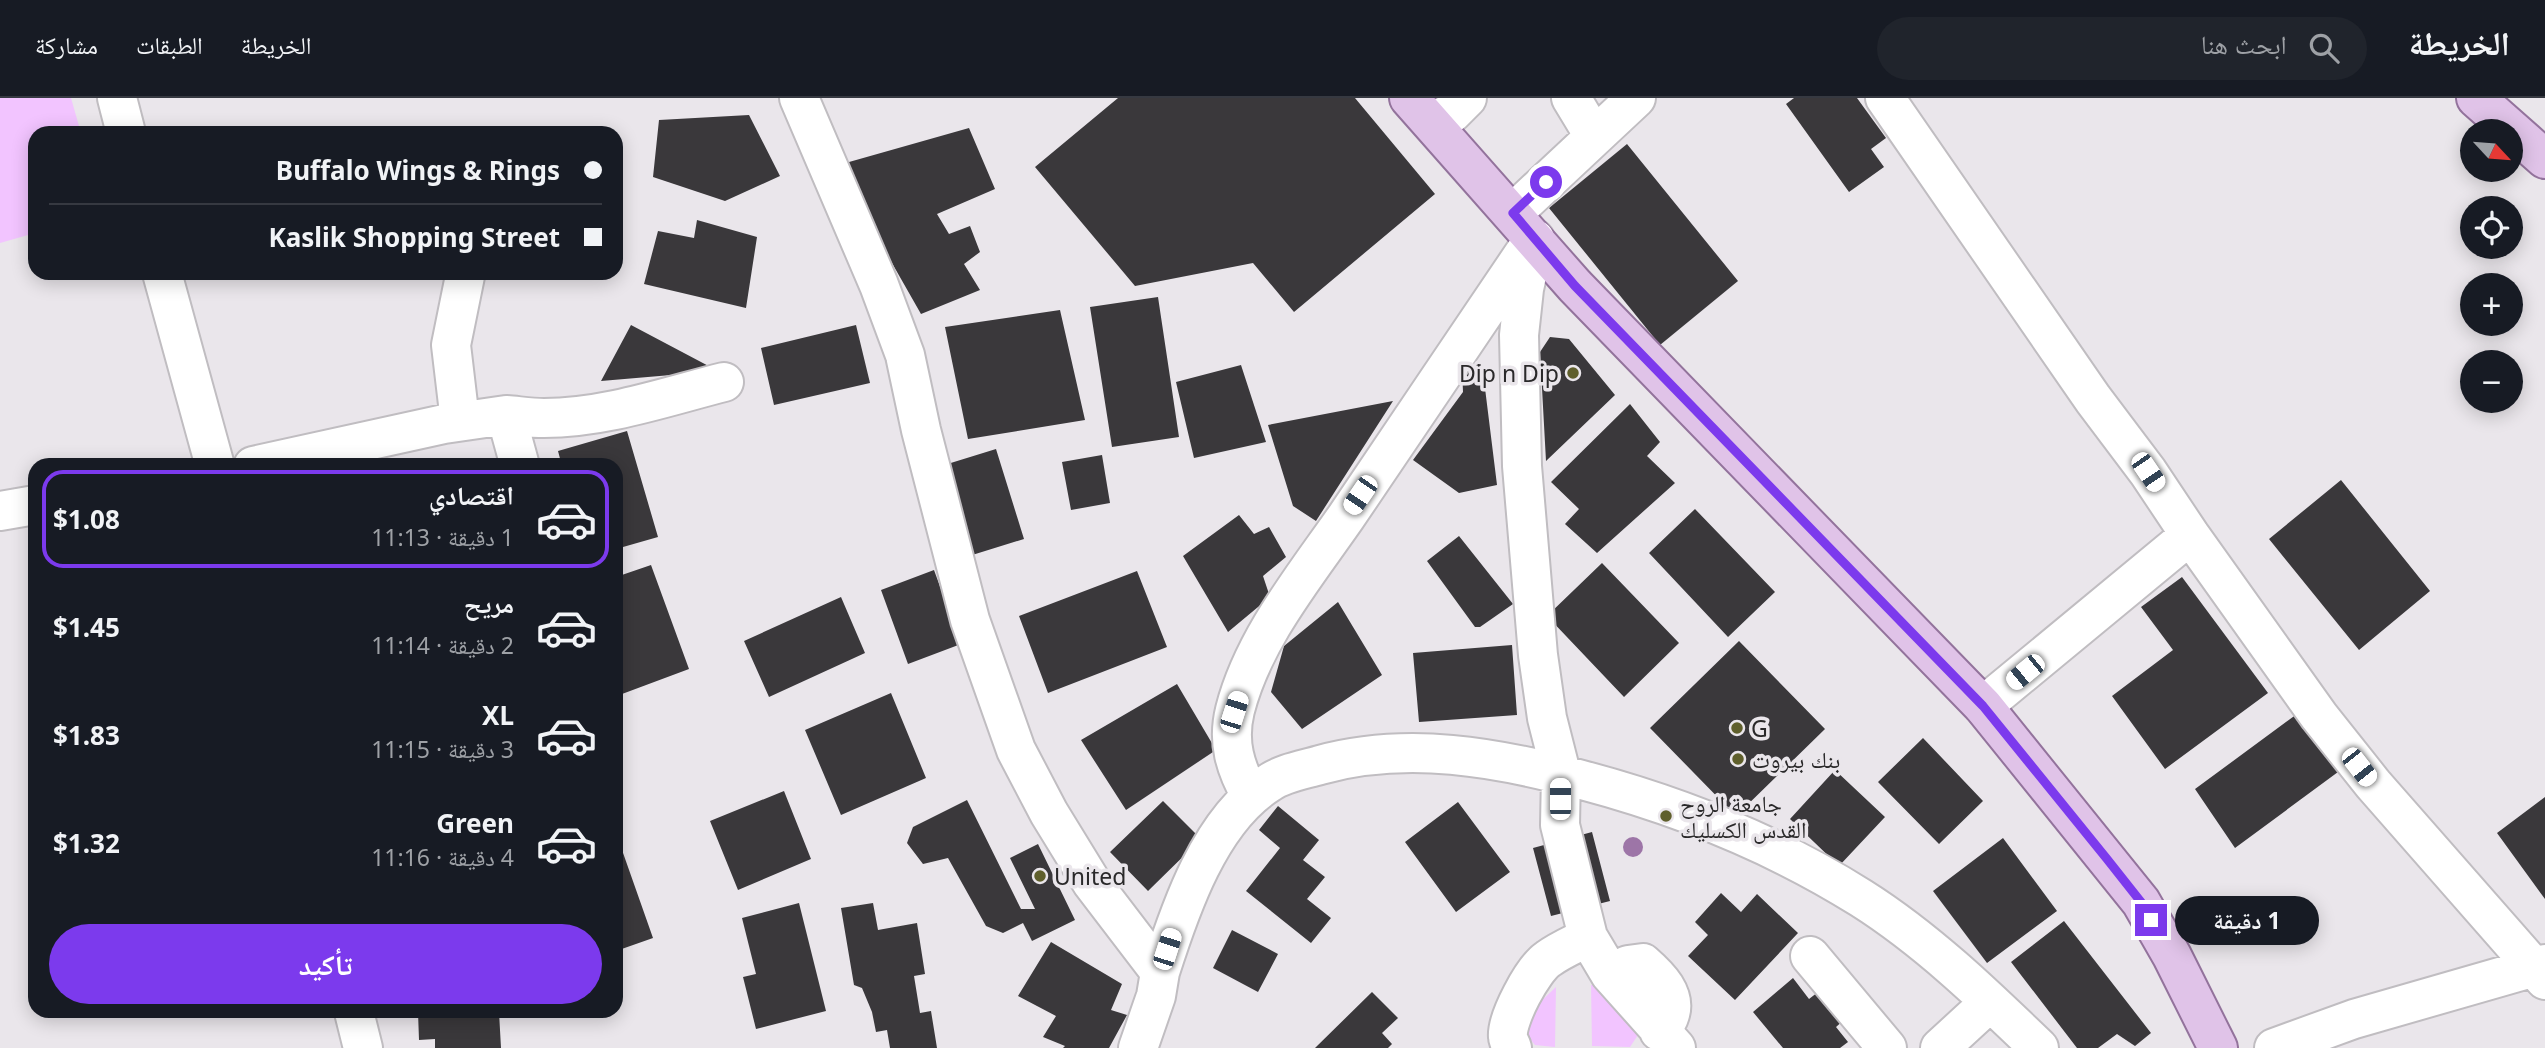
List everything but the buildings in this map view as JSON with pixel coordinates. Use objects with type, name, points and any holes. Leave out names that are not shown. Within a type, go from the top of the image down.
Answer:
[{"type":"main road","points":[[2476,98],[2545,159]]},
{"type":"main road","points":[[1420,110],[1575,286],[1983,706],[2141,902],[2172,956],[2218,1048]]},
{"type":"street","points":[[117,98],[124,126]]},
{"type":"street","points":[[799,98],[879,285],[905,355],[921,430],[970,620],[1016,750],[1049,813],[1092,883],[1160,972]]},
{"type":"street","points":[[1420,110],[1452,113],[1467,98]]},
{"type":"street","points":[[1571,98],[1594,136]]},
{"type":"street","points":[[1251,796],[1234,761],[1232,731],[1234,712],[1243,686],[1263,643],[1524,226],[1594,136],[1636,98]]},
{"type":"street","points":[[1885,98],[2311,705],[2365,774],[2542,971],[2354,1019],[2274,1048]]},
{"type":"street","points":[[1524,226],[1519,335],[1521,466],[1538,655],[1547,718],[1561,773],[1560,825],[1588,937],[1610,974],[1667,1040]]},
{"type":"street","points":[[164,280],[213,458]]},
{"type":"street","points":[[460,421],[451,345],[464,280]]},
{"type":"street","points":[[290,458],[460,421],[506,415],[544,418],[588,414],[724,382]]},
{"type":"street","points":[[506,415],[518,458]]},
{"type":"street","points":[[0,511],[28,506]]},
{"type":"street","points":[[1983,706],[2190,535]]},
{"type":"street","points":[[1138,1048],[1185,899],[1205,858],[1251,796],[1270,782],[1288,774],[1332,762],[1377,754],[1419,753],[1473,756],[1561,773],[1677,808],[1791,857],[1863,899],[1949,966],[2039,1048]]},
{"type":"street","points":[[1512,1048],[1508,1037],[1514,1016],[1521,995],[1534,974],[1546,960],[1588,937]]},
{"type":"street","points":[[1810,956],[1887,1048]]},
{"type":"street","points":[[1940,1048],[1990,1002]]},
{"type":"street","points":[[356,1018],[363,1048]]},
{"type":"shaded area","points":[[0,98],[71,98],[79,126],[28,126],[28,235],[0,243]]},
{"type":"shaded area","points":[[1591,985],[1600,985],[1640,1032],[1630,1047],[1592,1046]]},
{"type":"shaded area","points":[[1556,987],[1555,1047],[1535,1045],[1525,1033],[1537,1005]]},
{"type":"place","name":"Dip n Dip","points":[[1573,373]]},
{"type":"place","name":"G","points":[[1737,728]]},
{"type":"place","name":"بنك بيروت","points":[[1738,759]]},
{"type":"place","name":"جامعة الروح القدس الكسليك","points":[[1666,816]]},
{"type":"place","name":"United","points":[[1040,876]]},
{"type":"route","points":[[1546,182],[1513,213],[1575,286],[1983,706],[2141,902],[2151,920]]}]
